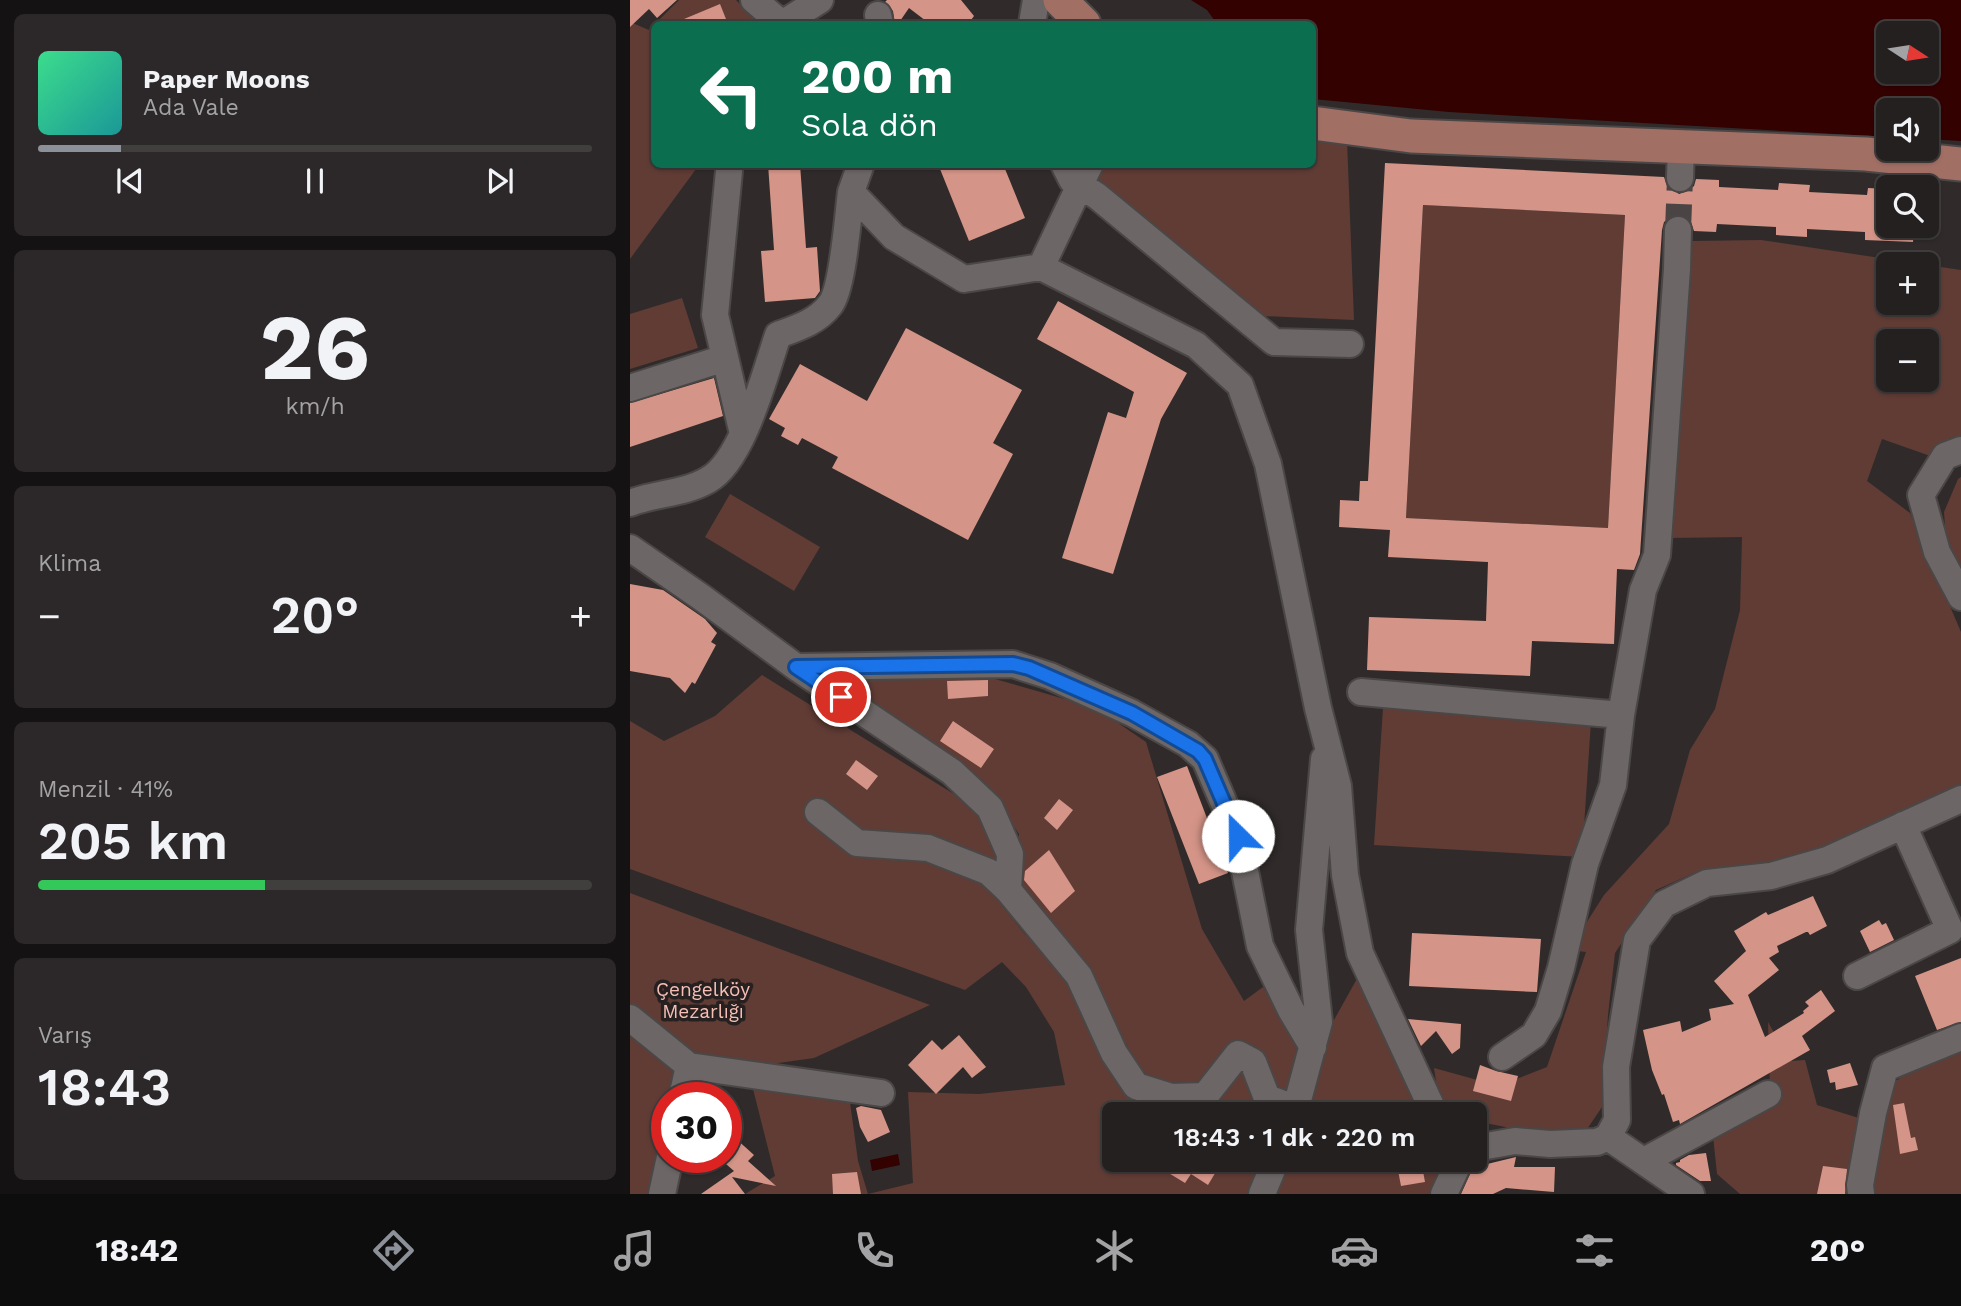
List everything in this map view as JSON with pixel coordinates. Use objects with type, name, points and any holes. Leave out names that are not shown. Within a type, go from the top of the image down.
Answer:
[{"type":"main road","points":[[1060,0],[1081,21]]},
{"type":"main road","points":[[1316,124],[1680,162],[1867,154],[1961,164]]},
{"type":"street","points":[[754,0],[780,21]]},
{"type":"street","points":[[785,21],[820,0]]},
{"type":"street","points":[[1032,21],[1036,0]]},
{"type":"street","points":[[630,503],[691,488],[710,480],[724,468],[743,434],[778,335],[807,324],[831,304],[842,264],[851,192],[860,168]]},
{"type":"street","points":[[1066,168],[1072,180],[1085,175]]},
{"type":"street","points":[[729,171],[715,315],[743,434]]},
{"type":"street","points":[[1041,267],[1085,175]]},
{"type":"street","points":[[1085,175],[1107,205],[1274,342],[1350,344]]},
{"type":"street","points":[[851,192],[894,237],[964,279],[1041,267],[1196,345],[1240,386],[1268,464],[1338,786],[1345,875],[1360,953],[1429,1102]]},
{"type":"street","points":[[1502,1057],[1534,1035],[1548,1011],[1561,968],[1585,864],[1614,785],[1621,715],[1643,590],[1657,555],[1678,269],[1678,230]]},
{"type":"street","points":[[630,388],[724,358]]},
{"type":"street","points":[[1961,450],[1945,456],[1920,495],[1937,552],[1961,597]]},
{"type":"street","points":[[630,548],[796,667],[952,772],[990,808],[1010,854],[1008,890]]},
{"type":"street","points":[[796,667],[1013,664],[1050,676],[1132,713],[1198,751],[1205,759],[1238,836],[1260,946],[1291,1010],[1313,1047]]},
{"type":"street","points":[[1361,692],[1621,715]]},
{"type":"street","points":[[1298,1102],[1319,1022],[1309,930],[1326,740]]},
{"type":"street","points":[[1487,1148],[1515,1141],[1550,1144],[1597,1142],[1608,1137],[1617,1120],[1616,1067],[1637,940],[1664,904],[1707,883],[1771,876],[1827,860],[1961,799]]},
{"type":"street","points":[[818,812],[857,843],[928,848],[989,872],[1008,890],[1079,976],[1114,1053],[1136,1086],[1171,1097],[1205,1096],[1238,1054],[1254,1062],[1267,1098],[1275,1102]]},
{"type":"street","points":[[1857,976],[1955,929],[1903,825]]},
{"type":"street","points":[[630,1018],[688,1066],[881,1093]]},
{"type":"street","points":[[1861,1194],[1860,1185],[1873,1113],[1885,1068],[1961,1037]]},
{"type":"street","points":[[685,1082],[688,1066]]},
{"type":"street","points":[[1644,1161],[1768,1094]]},
{"type":"street","points":[[1608,1137],[1690,1194]]},
{"type":"street","points":[[1262,1194],[1271,1172]]},
{"type":"street","points":[[1444,1194],[1458,1172]]},
{"type":"street","points":[[662,1194],[667,1173]]},
{"type":"green space","points":[[679,0],[736,0],[756,21],[658,21]]},
{"type":"green space","points":[[630,22],[649,30],[651,28],[651,168],[697,168],[630,259]]},
{"type":"green space","points":[[1316,134],[1347,140],[1354,320],[1263,316],[1090,181],[1096,168],[1316,168]]},
{"type":"green space","points":[[1423,205],[1625,215],[1608,528],[1406,518]]},
{"type":"green space","points":[[1761,240],[1876,257],[1876,315],[1939,315],[1939,267],[1961,270],[1961,448],[1936,458],[1882,439],[1867,481],[1910,513],[1961,632],[1961,785],[1888,828],[1775,866],[1694,873],[1656,890],[1615,953],[1602,1107],[1583,1135],[1531,1132],[1487,1123],[1487,1102],[1439,1101],[1434,1068],[1499,1086],[1547,1067],[1586,952],[1569,950],[1604,895],[1669,824],[1690,750],[1715,709],[1740,610],[1742,537],[1668,538],[1692,241]]},
{"type":"green space","points":[[682,298],[698,348],[630,369],[630,314]]},
{"type":"green space","points":[[1961,477],[1961,578],[1946,541],[1944,512]]},
{"type":"green space","points":[[730,494],[820,547],[794,591],[705,537]]},
{"type":"green space","points":[[762,675],[978,809],[995,850],[995,859],[989,872],[997,899],[1023,932],[1069,979],[1165,1102],[1102,1102],[1102,1172],[1262,1172],[1252,1194],[868,1194],[913,1183],[908,1092],[979,1094],[1065,1085],[1054,1032],[1026,987],[1002,962],[965,990],[630,869],[630,721],[664,741],[715,716]]},
{"type":"green space","points":[[838,678],[995,679],[1096,708],[1146,742],[1202,929],[1244,1001],[1263,987],[1303,1052],[1289,1098],[1241,1045],[1202,1084],[1176,1085],[1142,1075],[1086,967],[1017,891],[1019,834],[986,786]]},
{"type":"green space","points":[[1383,708],[1591,721],[1582,857],[1374,845]]},
{"type":"green space","name":"Çengelköy Mezarlığı","points":[[630,893],[930,1005],[814,1058],[715,1072],[698,1082],[651,1082],[651,1173],[666,1173],[664,1194],[630,1194]]},
{"type":"green space","points":[[1363,968],[1421,1102],[1305,1102],[1320,1045]]},
{"type":"green space","points":[[1768,1022],[1790,1061],[1805,1060],[1817,1105],[1878,1124],[1887,1089],[1913,1067],[1961,1048],[1961,1194],[1740,1194],[1717,1174],[1711,1117],[1770,1087]]},
{"type":"green space","points":[[1239,1064],[1273,1102],[1172,1102]]},
{"type":"green space","points":[[752,1085],[849,1095],[858,1161],[868,1194],[745,1194],[775,1176]]},
{"type":"green space","points":[[1277,1172],[1448,1172],[1438,1194],[1267,1194]]},
{"type":"shaded area","points":[[1191,0],[1961,0],[1961,141],[1939,140],[1939,98],[1876,98],[1876,136],[1449,112],[1316,99],[1316,21],[1215,21],[1207,10]]},
{"type":"shaded area","points":[[898,1154],[900,1165],[872,1171],[870,1160]]},
{"type":"building","points":[[630,0],[677,0],[657,18],[649,9],[630,27]]},
{"type":"building","points":[[961,0],[974,16],[970,21],[926,21],[909,8],[900,21],[895,21],[893,11],[885,2]]},
{"type":"building","points":[[720,4],[727,21],[679,21]]},
{"type":"building","points":[[1385,163],[1664,177],[1667,186],[1679,194],[1694,186],[1696,179],[1719,180],[1719,187],[1778,190],[1779,183],[1810,185],[1809,192],[1867,195],[1868,188],[1876,188],[1876,238],[1913,238],[1913,242],[1865,240],[1865,232],[1807,229],[1807,237],[1776,235],[1776,227],[1717,224],[1716,232],[1694,231],[1686,216],[1678,214],[1664,222],[1640,554],[1634,570],[1617,569],[1614,644],[1532,641],[1530,676],[1367,670],[1369,617],[1486,621],[1488,562],[1388,557],[1390,530],[1339,527],[1340,500],[1359,501],[1360,481],[1368,481]],"holes":[[[1423,205],[1625,215],[1608,528],[1406,518]]]},
{"type":"building","points":[[768,168],[800,168],[806,248],[817,247],[820,291],[815,298],[765,302],[761,251],[774,250]]},
{"type":"building","points":[[940,168],[1005,168],[1025,218],[969,241]]},
{"type":"building","points":[[1058,301],[1187,373],[1161,419],[1113,574],[1062,558],[1108,412],[1126,418],[1134,392],[1037,339]]},
{"type":"building","points":[[906,328],[1022,390],[993,443],[1013,454],[968,540],[832,468],[838,457],[802,438],[798,445],[781,436],[785,428],[769,419],[800,364],[867,401]]},
{"type":"building","points":[[714,378],[723,416],[630,447],[630,403]]},
{"type":"building","points":[[630,584],[663,590],[705,619],[717,633],[711,642],[716,645],[695,684],[692,682],[685,693],[670,678],[630,671]]},
{"type":"building","points":[[988,680],[988,696],[948,699],[947,681]]},
{"type":"building","points":[[953,721],[994,749],[981,768],[940,741]]},
{"type":"building","points":[[856,760],[878,776],[867,790],[846,774]]},
{"type":"building","points":[[1187,766],[1228,873],[1199,884],[1157,777]]},
{"type":"building","points":[[1059,799],[1073,810],[1057,830],[1044,818]]},
{"type":"building","points":[[1049,850],[1075,891],[1051,913],[1024,880],[1025,871]]},
{"type":"building","points":[[1813,896],[1827,926],[1810,935],[1806,932],[1777,946],[1779,952],[1769,958],[1779,970],[1748,995],[1765,1037],[1804,1013],[1809,1006],[1805,1002],[1821,990],[1835,1011],[1802,1036],[1810,1050],[1680,1124],[1679,1120],[1673,1122],[1664,1094],[1662,1095],[1652,1070],[1643,1030],[1680,1021],[1682,1032],[1711,1020],[1709,1009],[1734,1004],[1714,981],[1746,951],[1734,931],[1766,912],[1768,915]]},
{"type":"building","points":[[1879,920],[1882,925],[1886,923],[1894,940],[1870,952],[1860,931]]},
{"type":"building","points":[[1412,933],[1541,939],[1537,992],[1409,986]]},
{"type":"building","points":[[1961,958],[1961,1022],[1937,1030],[1915,976]]},
{"type":"building","points":[[1408,1019],[1461,1024],[1460,1048],[1452,1054],[1436,1031],[1421,1046]]},
{"type":"building","points":[[959,1035],[986,1067],[972,1078],[963,1067],[936,1094],[908,1065],[932,1040],[942,1050]]},
{"type":"building","points":[[1850,1063],[1858,1085],[1836,1090],[1835,1082],[1830,1083],[1827,1070]]},
{"type":"building","points":[[1480,1065],[1518,1076],[1511,1101],[1473,1091]]},
{"type":"building","points":[[1904,1103],[1911,1138],[1915,1137],[1918,1150],[1900,1154],[1893,1105]]},
{"type":"building","points":[[861,1106],[881,1110],[890,1132],[868,1142],[860,1127],[856,1108]]},
{"type":"building","points":[[742,1144],[754,1155],[748,1161],[776,1186],[732,1177],[745,1194],[701,1194],[731,1173],[742,1173]]},
{"type":"building","points":[[1706,1153],[1711,1181],[1700,1181],[1676,1165],[1689,1155]]},
{"type":"building","points":[[1516,1157],[1514,1167],[1555,1167],[1554,1192],[1506,1188],[1493,1194],[1461,1194],[1471,1172],[1487,1172],[1487,1164]]},
{"type":"building","points":[[1823,1166],[1847,1169],[1845,1194],[1817,1194]]},
{"type":"building","points":[[857,1172],[861,1194],[833,1194],[832,1174]]},
{"type":"building","points":[[1167,1172],[1216,1172],[1208,1185],[1191,1174],[1185,1183]]},
{"type":"building","points":[[1398,1172],[1423,1172],[1425,1182],[1401,1186]]},
{"type":"tunnel","points":[[1678,230],[1680,178]]},
{"type":"route","points":[[841,697],[796,667],[1013,664],[1029,668],[1132,713],[1198,751],[1205,759],[1238,836]]}]
